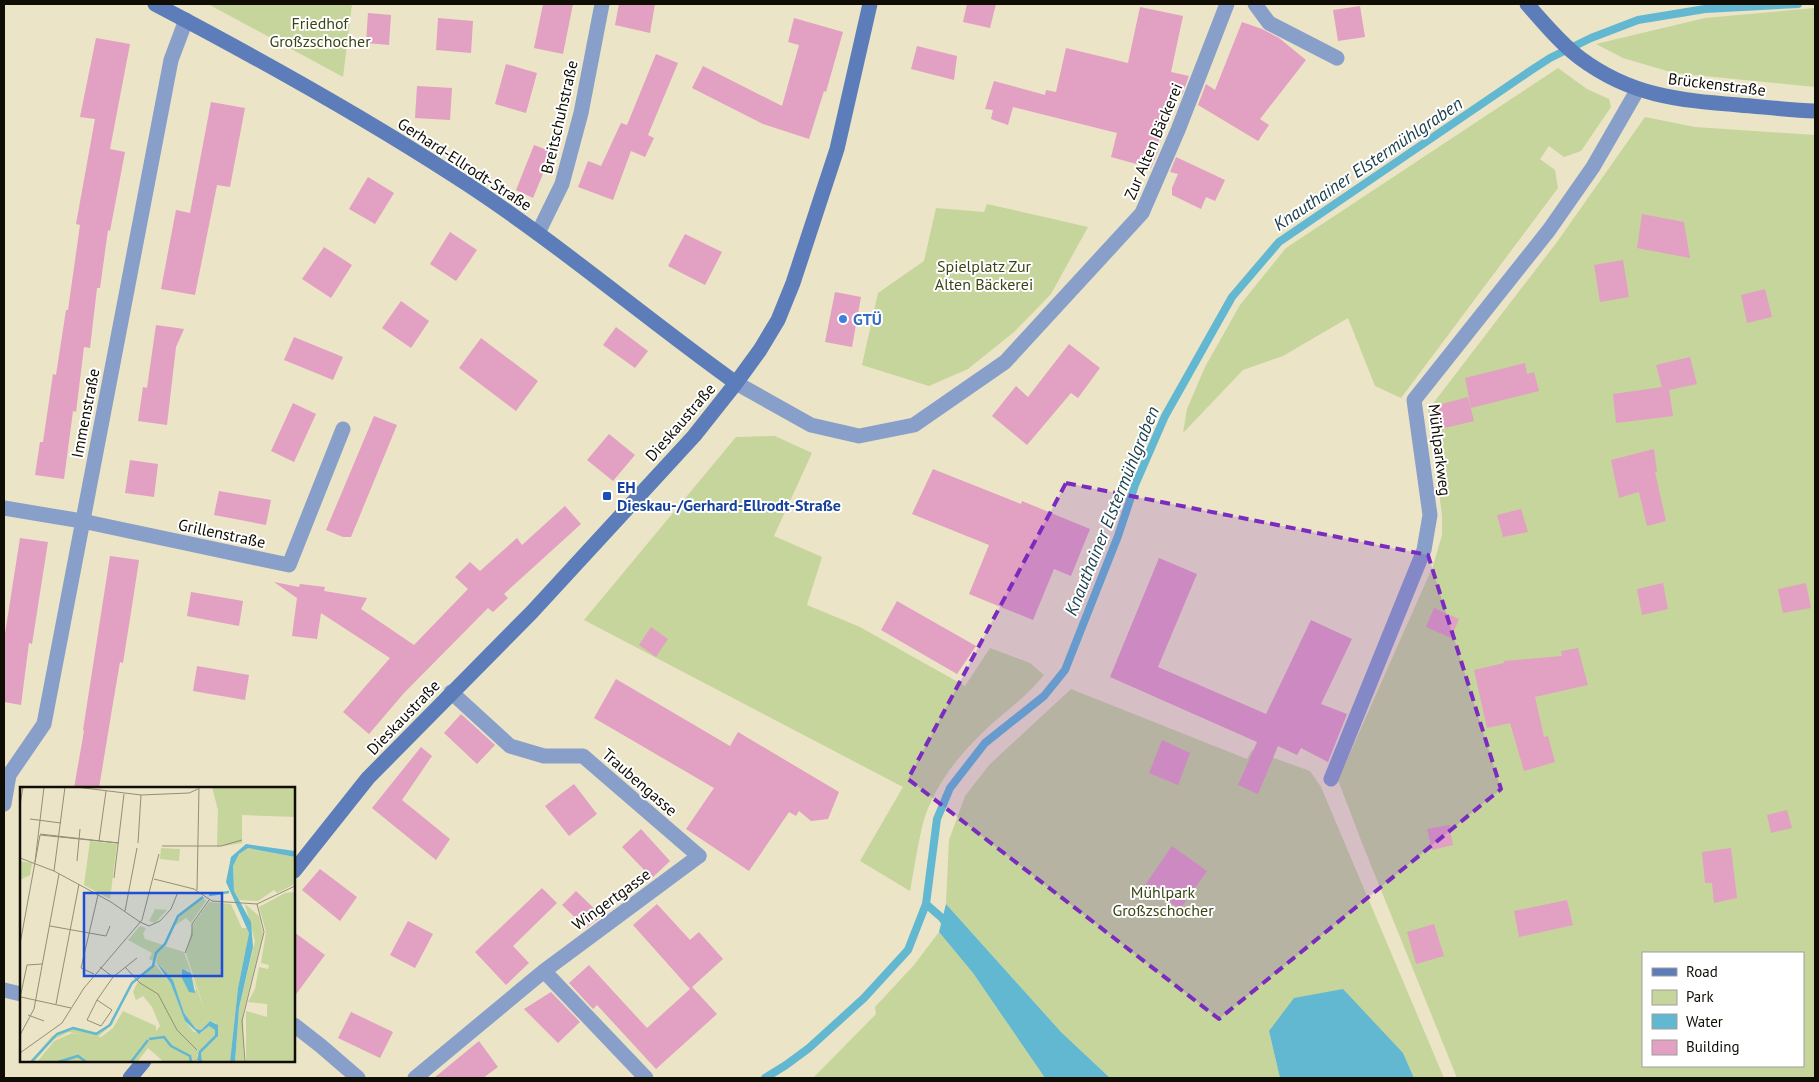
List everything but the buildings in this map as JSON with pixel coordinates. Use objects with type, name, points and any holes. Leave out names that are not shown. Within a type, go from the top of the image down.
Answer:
[{"type":"main road","name":"Gerhard-Ellrodt-Straße","points":[[155,4],[375,127],[454,175],[538,233],[736,383]]},
{"type":"main road","name":"Dieskaustraße","points":[[295,870],[368,778],[532,612],[694,436],[760,350],[778,320],[796,275],[837,149],[870,4]]},
{"type":"main road","name":"Brückenstraße","points":[[1526,4],[1555,35],[1581,58],[1605,74],[1638,89],[1680,100],[1815,111]]},
{"type":"main road","points":[[130,1078],[139,1062]]},
{"type":"street","name":"Breitschuhstraße","points":[[538,233],[562,184],[581,113],[602,4]]},
{"type":"street","name":"Zur Alten Bäckerei","points":[[736,383],[811,425],[859,436],[914,425],[1005,362],[1142,213],[1178,130],[1227,4]]},
{"type":"street","points":[[1255,4],[1269,23],[1337,58]]},
{"type":"street","name":"Immenstraße","points":[[4,804],[9,775],[44,724],[171,60],[186,20]]},
{"type":"street","name":"Mühlparkweg","points":[[1331,779],[1424,550],[1430,515],[1414,400],[1549,230],[1593,167],[1638,89]]},
{"type":"street","name":"Grillenstraße","points":[[4,508],[82,521],[289,565],[343,429]]},
{"type":"street","name":"Traubengasse","points":[[452,692],[510,746],[544,756],[583,756],[699,856]]},
{"type":"street","name":"Wingertgasse","points":[[415,1078],[544,971],[699,856]]},
{"type":"street","points":[[544,971],[646,1078]]},
{"type":"street","points":[[4,990],[20,994]]},
{"type":"street","points":[[295,1026],[358,1078]]},
{"type":"highlighted area","points":[[1066,483],[1428,555],[1501,789],[1219,1019],[908,779]]},
{"type":"green space","name":"Friedhof Großzschocher","points":[[208,4],[352,4],[343,77]]},
{"type":"green space","points":[[1815,8],[1815,87],[1674,73],[1623,58],[1596,44],[1705,18]]},
{"type":"green space","points":[[1558,68],[1587,89],[1609,99],[1611,107],[1581,151],[1564,157],[1549,146],[1540,159],[1555,170],[1558,188],[1401,398],[1375,386],[1348,318],[1283,356],[1243,370],[1183,433],[1187,409],[1205,367],[1240,305],[1286,248]]},
{"type":"green space","points":[[1645,117],[1695,127],[1815,135],[1815,1078],[1457,1078],[1338,780],[1433,566],[1442,535],[1442,515],[1428,410],[1557,242]]},
{"type":"green space","name":"Spielplatz Zur Alten Bäckerei","points":[[987,204],[1088,227],[1051,294],[1014,332],[968,369],[929,386],[862,365],[878,293],[924,261],[936,208],[984,212]]},
{"type":"green space","points":[[775,436],[812,453],[774,536],[822,557],[807,605],[860,627],[965,686],[990,648],[1030,663],[1044,675],[961,755],[937,789],[926,814],[920,835],[910,891],[860,861],[903,787],[584,620],[736,437]]},
{"type":"green space","name":"Mühlpark Großzschocher","points":[[1071,689],[1247,759],[1252,750],[1310,771],[1321,787],[1444,1078],[1414,1078],[1403,1053],[1269,1031],[1280,1078],[1110,1078],[1061,1032],[946,904],[949,840],[965,796],[990,764]]},
{"type":"green space","points":[[939,932],[973,973],[1045,1078],[813,1078],[876,1014],[875,1007],[914,965]]},
{"type":"water","points":[[946,904],[1061,1032],[1110,1078],[1045,1078],[973,973],[939,932]]},
{"type":"water","points":[[1343,989],[1403,1053],[1414,1078],[1280,1078],[1269,1031],[1294,998]]},
{"type":"waterway","name":"Knauthainer Elstermühlgraben","points":[[765,1078],[809,1048],[864,998],[908,950],[926,904],[937,819],[950,788],[985,743],[1044,696],[1065,670],[1118,536],[1135,485],[1165,416],[1232,297],[1279,242],[1530,71],[1550,58],[1591,38],[1638,20],[1705,9],[1798,4]]},
{"type":"waterway","points":[[926,904],[948,926]]},
{"type":"place","name":"GTÜ","points":[[843,319]]},
{"type":"place","name":"EH Dieskau-/Gerhard-Ellrodt-Straße","points":[[607,496]]}]
